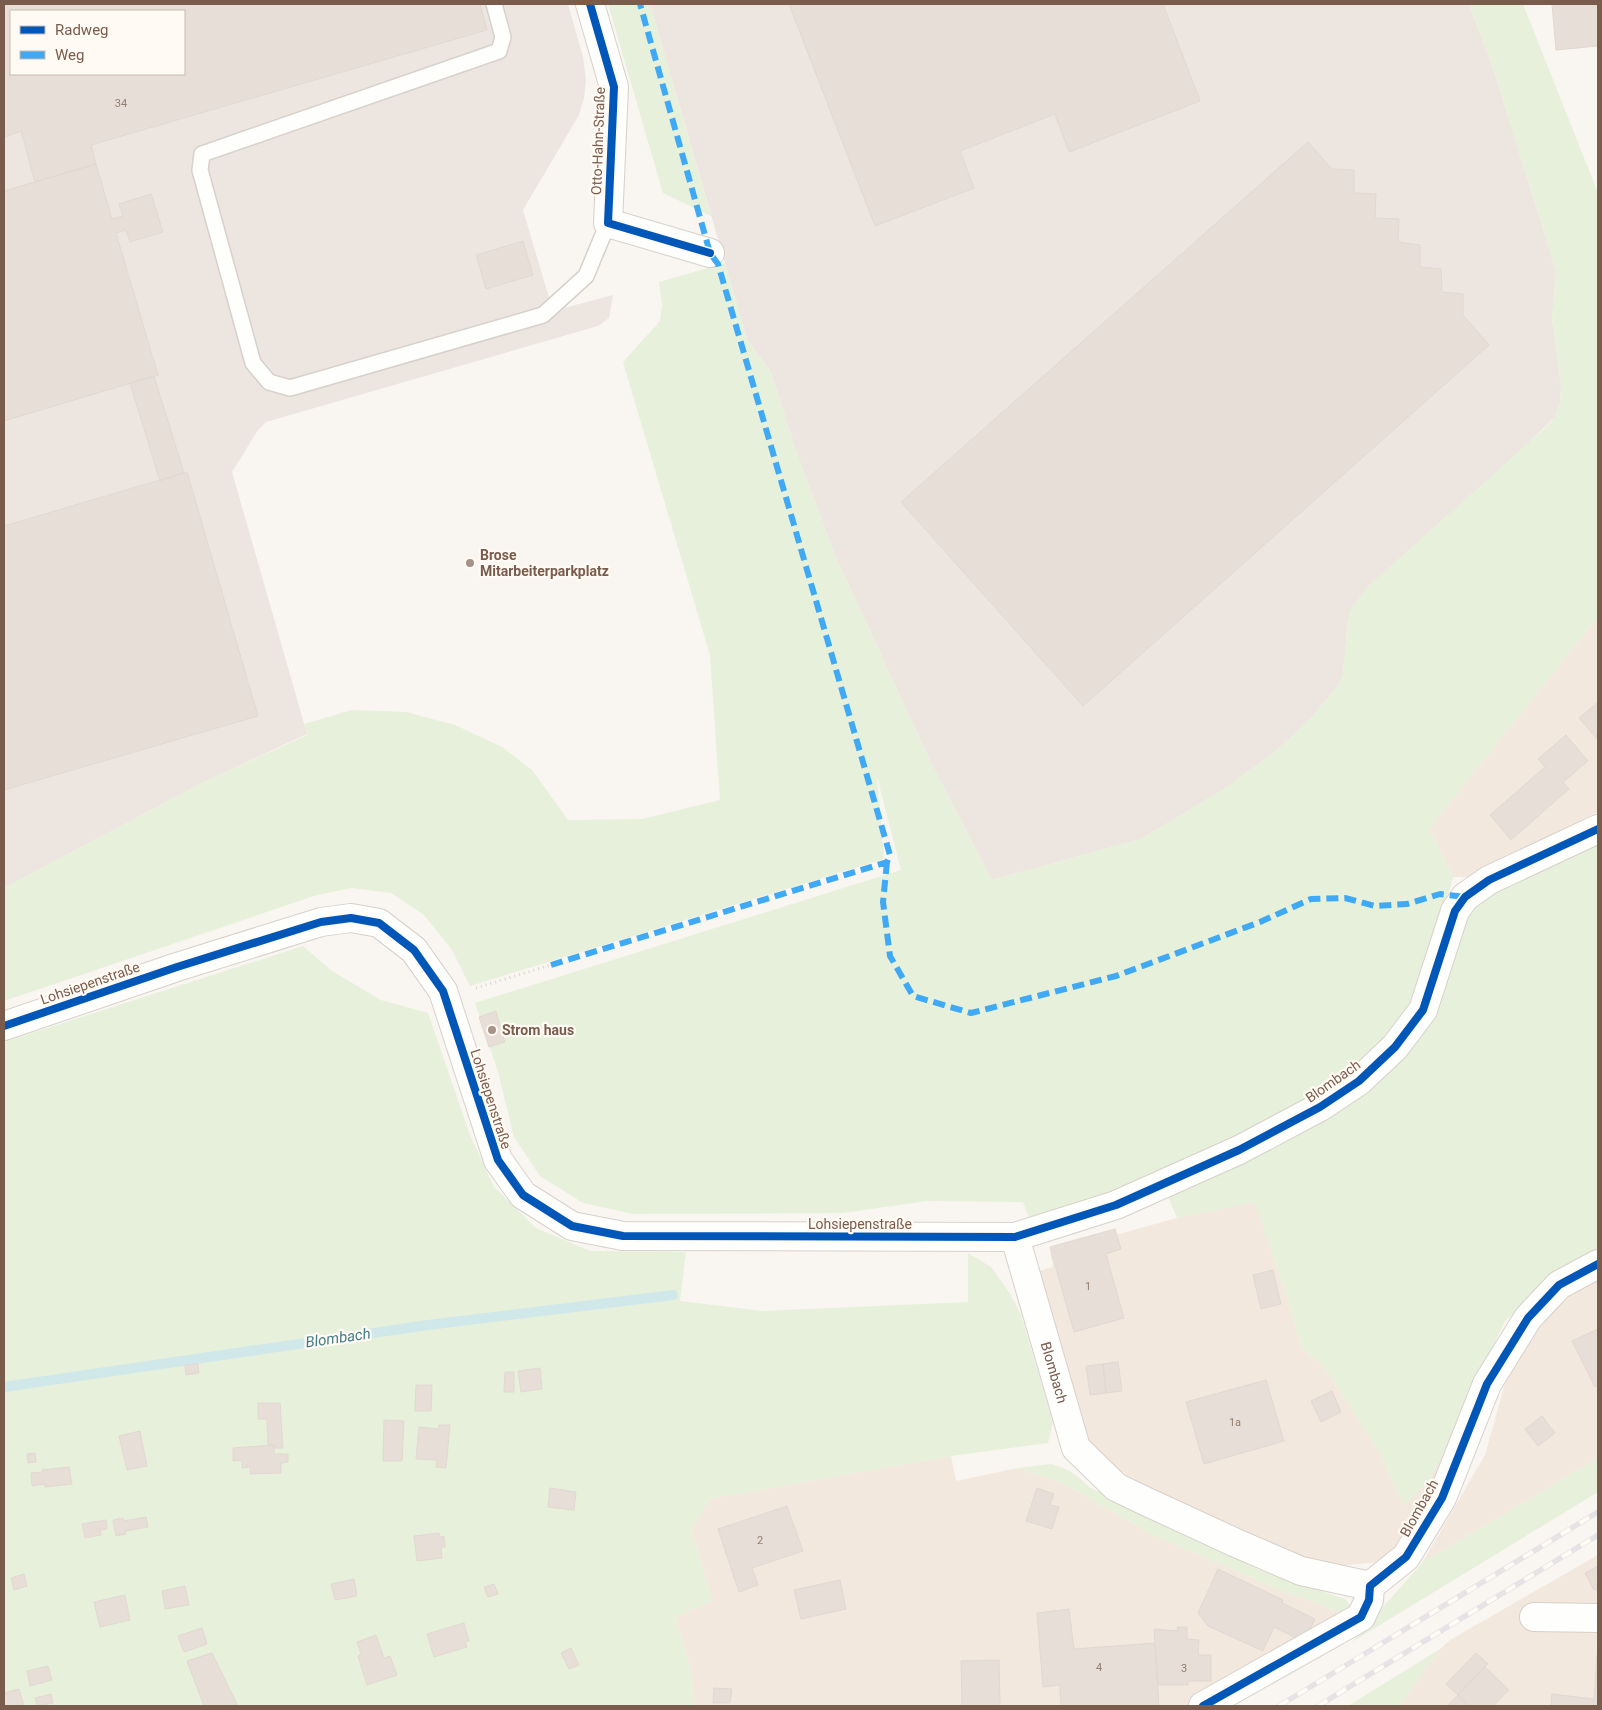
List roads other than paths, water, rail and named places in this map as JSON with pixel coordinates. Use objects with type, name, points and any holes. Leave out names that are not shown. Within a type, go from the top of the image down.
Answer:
[{"type":"street","name":"Otto-Hahn-Straße","points":[[590,4],[614,87],[608,222]]},
{"type":"street","points":[[608,222],[710,253]]},
{"type":"street","name":"Blombach","points":[[1598,829],[1489,880],[1465,897],[1455,911],[1423,1010],[1394,1047],[1360,1082],[1320,1107],[1239,1150],[1116,1205],[1015,1237],[1076,1448],[1116,1487],[1151,1504],[1301,1571],[1370,1586],[1406,1557],[1442,1498],[1487,1384],[1528,1318],[1559,1285],[1598,1264]]},
{"type":"street","name":"Lohsiepenstraße","points":[[4,1026],[177,967],[321,922],[351,918],[379,923],[414,950],[443,991],[498,1160],[523,1194],[572,1226],[623,1236],[1015,1237]]},
{"type":"street","points":[[1203,1706],[1361,1617],[1369,1600],[1370,1586]]},
{"type":"street","points":[[1534,1617],[1598,1618]]},
{"type":"lane","points":[[494,4],[503,37],[498,51],[202,154],[200,170],[253,363],[269,382],[290,388],[542,315],[586,276],[608,222]]},
{"type":"waterway","name":"Blombach","points":[[4,1387],[428,1325],[673,1295]]},
{"type":"railway","points":[[1279,1706],[1598,1512]]},
{"type":"railway","points":[[1318,1706],[1598,1535]]},
{"type":"place","name":"Brose Mitarbeiterparkplatz","points":[[470,563]]},
{"type":"place","name":"Strom haus","points":[[492,1030]]}]
